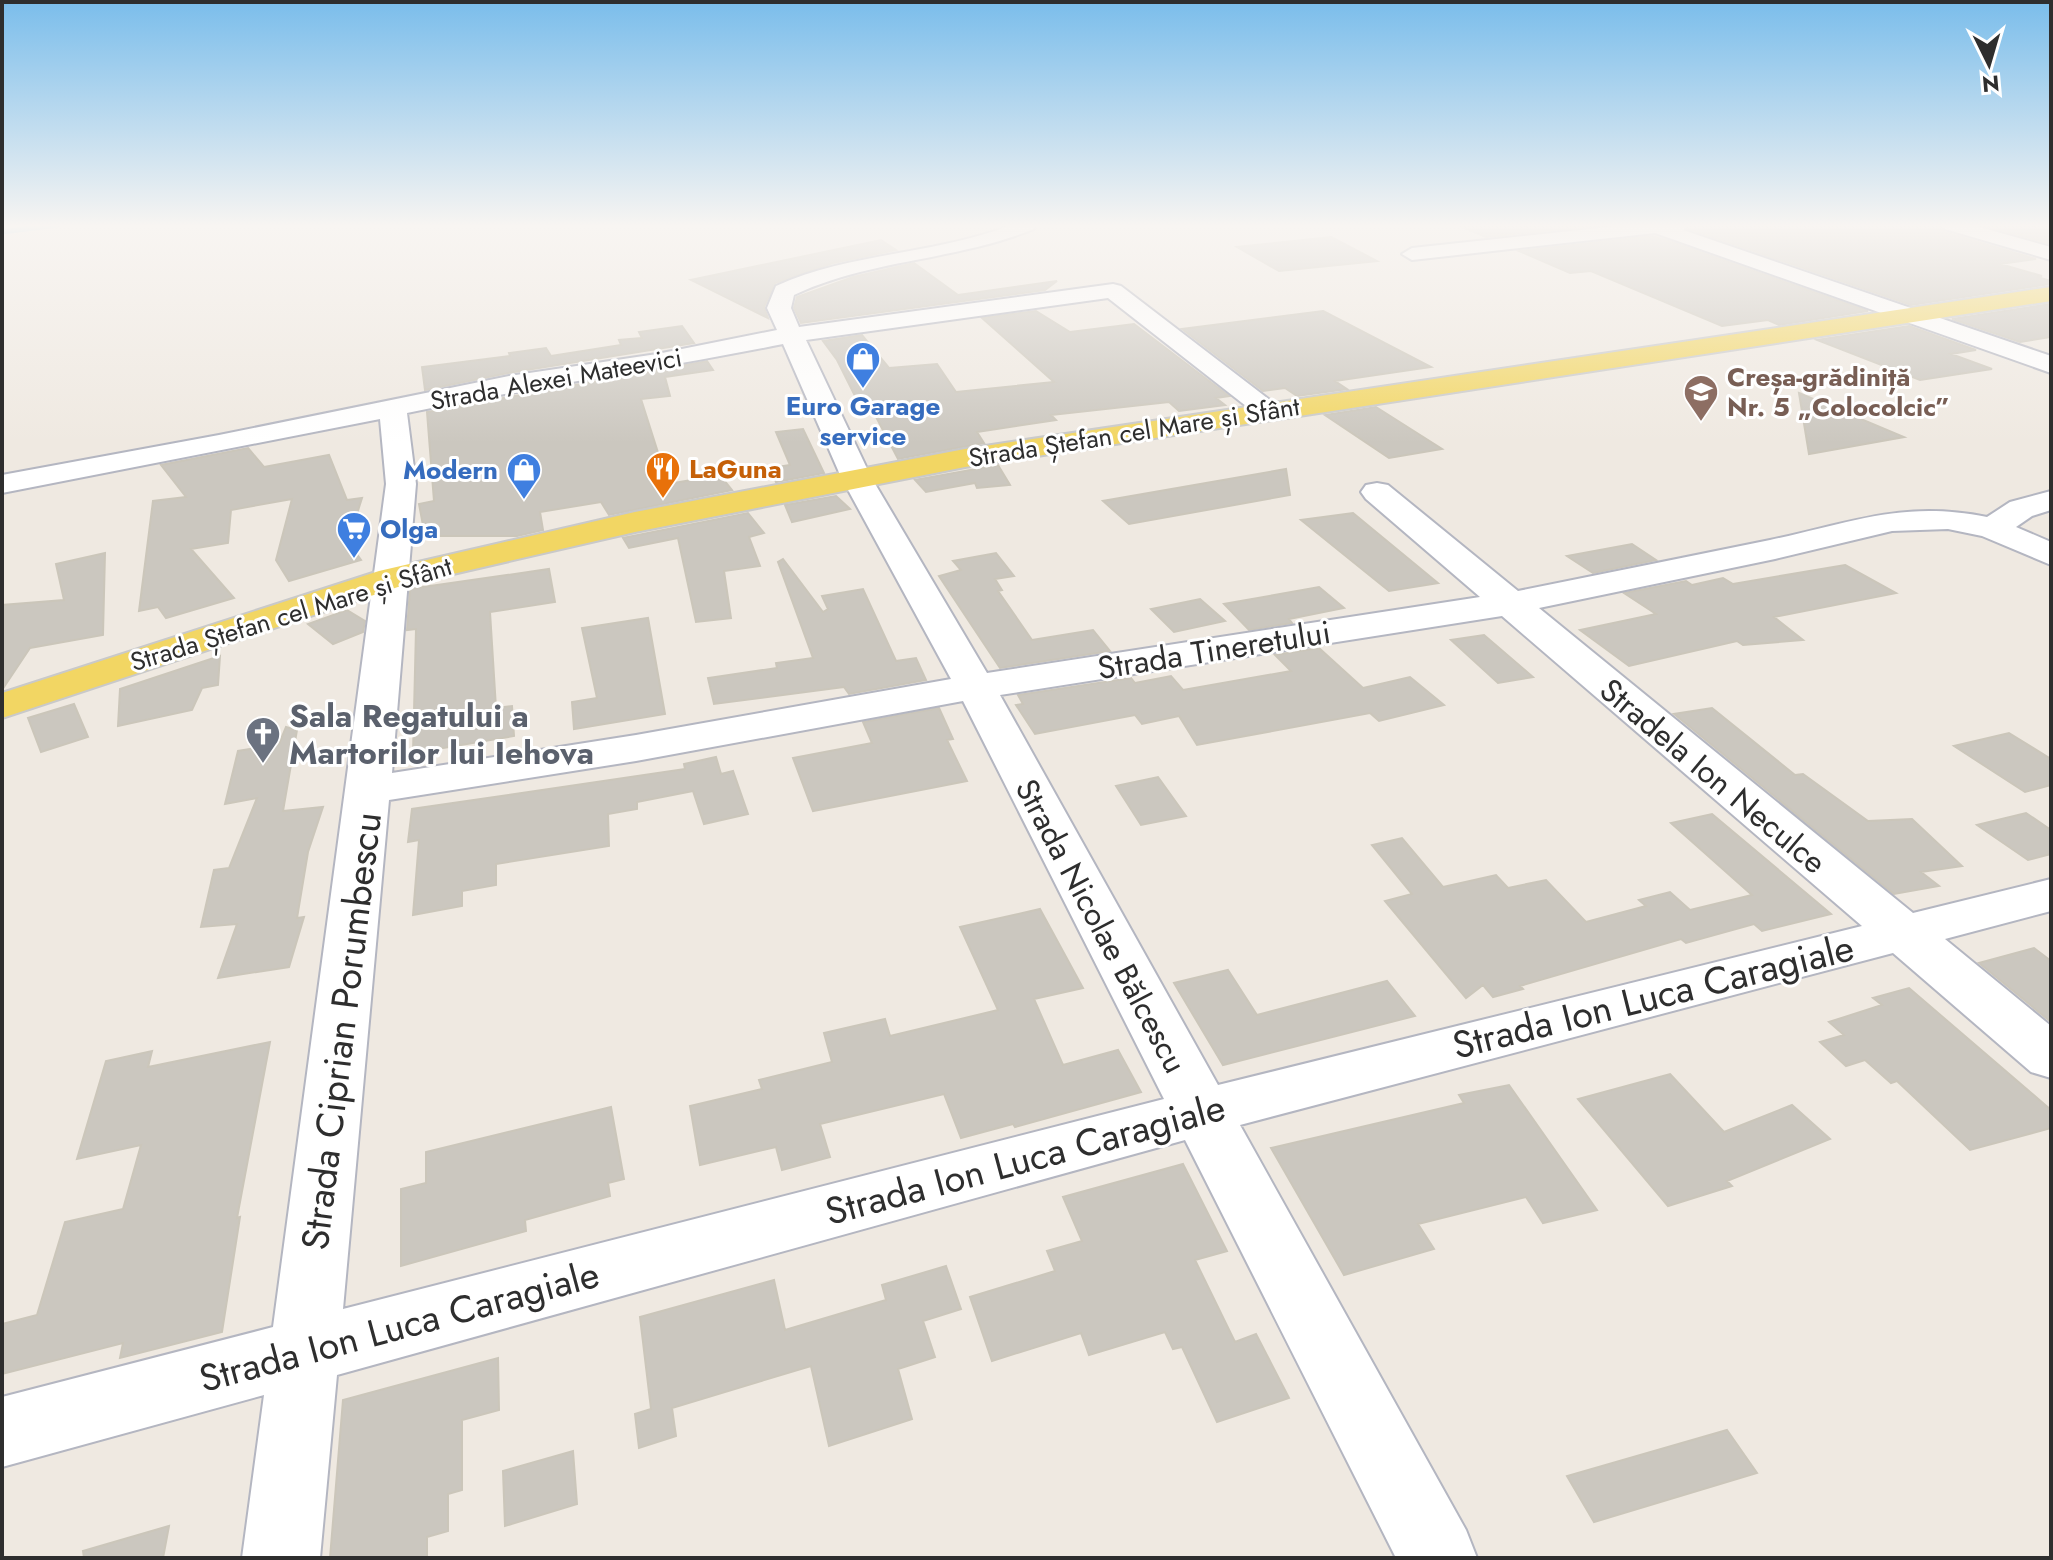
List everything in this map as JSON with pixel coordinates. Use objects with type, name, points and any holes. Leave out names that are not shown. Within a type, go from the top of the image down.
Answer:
[{"type":"main road","name":"Strada Ștefan cel Mare și Sfânt","points":[[2,706],[391,578],[635,522],[856,477],[1270,411],[2026,298]]},
{"type":"street","name":"Strada Nicolae Bălcescu","points":[[781,298],[779,308],[856,477],[976,688],[1438,1558]]},
{"type":"street","name":"Strada Alexei Mateevici","points":[[2,484],[509,384],[668,360],[791,335],[1063,298]]},
{"type":"street","name":"Strada Alexei Mateevici","points":[[1122,298],[1270,411]]},
{"type":"street","points":[[1860,298],[2051,365]]},
{"type":"street","name":"Strada Ciprian Porumbescu","points":[[281,1558],[401,484],[393,409]]},
{"type":"street","name":"Stradela Ion Neculce","points":[[1377,492],[2051,1057]]},
{"type":"street","points":[[1992,528],[2021,509],[2051,500]]},
{"type":"street","name":"Strada Tineretului","points":[[369,790],[976,688],[1507,604],[1760,552],[1892,521],[1948,519],[1992,528],[2051,555]]},
{"type":"street","name":"Strada Ion Luca Caragiale","points":[[2,1432],[1199,1113],[2051,895]]},
{"type":"building","points":[[727,298],[768,298],[764,307],[768,318]]},
{"type":"building","points":[[797,298],[987,298],[801,323],[794,308]]},
{"type":"building","points":[[1655,298],[1830,298],[1868,311],[1779,325],[1768,320],[1722,326]]},
{"type":"building","points":[[1890,298],[1959,298],[1911,305]]},
{"type":"building","points":[[2051,304],[2051,337],[2020,342],[1952,319]]},
{"type":"building","points":[[1036,311],[1070,332],[1134,324],[1229,396],[1216,398],[1225,405],[1179,411],[1169,402],[1051,415],[1056,420],[977,432],[984,443],[898,459],[874,413],[864,414],[837,360],[823,341],[862,335],[889,368],[937,364],[956,392],[1054,382],[982,318]]},
{"type":"building","points":[[1323,311],[1431,367],[1335,381],[1347,389],[1297,396],[1285,388],[1263,391],[1182,329]]},
{"type":"building","points":[[682,326],[694,343],[508,373],[425,390],[422,367],[510,356],[509,353],[546,348],[551,356],[621,345],[619,340],[642,338],[639,332]]},
{"type":"building","points":[[1909,326],[1976,350],[1951,354],[1992,369],[1920,380],[1817,340]]},
{"type":"building","points":[[707,361],[713,370],[665,377],[670,396],[641,399],[668,484],[720,475],[732,490],[609,515],[601,502],[540,512],[543,530],[517,536],[425,536],[419,504],[434,501],[427,412]]},
{"type":"building","points":[[1799,393],[1904,437],[1809,454]]},
{"type":"building","points":[[1376,407],[1442,449],[1389,458],[1325,415]]},
{"type":"building","points":[[803,429],[824,473],[776,482],[770,468],[790,465],[776,432]]},
{"type":"building","points":[[248,448],[264,467],[329,455],[347,500],[362,498],[348,542],[361,560],[289,581],[276,560],[292,499],[231,510],[228,543],[191,549],[234,598],[166,618],[158,607],[139,611],[153,501],[186,497],[161,465]]},
{"type":"building","points":[[998,465],[1010,485],[977,488],[975,483],[926,492],[915,480]]},
{"type":"building","points":[[1286,469],[1290,495],[1129,524],[1103,501]]},
{"type":"building","points":[[836,496],[850,509],[792,522],[785,505]]},
{"type":"building","points":[[748,513],[764,533],[749,537],[760,566],[724,571],[731,618],[696,622],[678,538],[629,548],[623,538]]},
{"type":"building","points":[[1353,513],[1438,583],[1389,591],[1301,520]]},
{"type":"building","points":[[1632,544],[1656,560],[1593,573],[1567,556]]},
{"type":"building","points":[[105,553],[103,635],[30,648],[2,690],[2,605],[64,600],[56,564]]},
{"type":"building","points":[[996,553],[1014,576],[995,579],[1002,590],[998,591],[1032,640],[1093,630],[1110,651],[1000,668],[939,576],[961,570],[953,561]]},
{"type":"building","points":[[783,559],[823,612],[828,609],[822,596],[863,589],[896,661],[916,658],[926,680],[849,694],[844,687],[714,704],[708,678],[777,668],[776,663],[813,658],[778,562]]},
{"type":"building","points":[[1845,565],[1896,593],[1774,617],[1803,640],[1743,645],[1737,641],[1629,666],[1580,630],[1656,614],[1624,593],[1686,581],[1692,585],[1723,578],[1733,584]]},
{"type":"building","points":[[549,569],[555,602],[490,612],[496,708],[512,706],[514,736],[413,753],[416,629],[407,630],[410,589]]},
{"type":"building","points":[[1319,587],[1344,608],[1289,619],[1292,623],[1249,630],[1224,604]]},
{"type":"building","points":[[1200,599],[1225,621],[1174,632],[1151,609]]},
{"type":"building","points":[[347,610],[365,621],[363,632],[333,644],[308,624]]},
{"type":"building","points":[[648,618],[665,714],[574,729],[572,702],[597,698],[582,628]]},
{"type":"building","points":[[1484,635],[1533,677],[1498,683],[1451,640]]},
{"type":"building","points":[[1319,648],[1363,688],[1410,677],[1444,705],[1379,721],[1370,713],[1197,745],[1179,716],[1142,724],[1135,715],[1035,734],[1016,705],[1023,704],[1018,695],[1131,678],[1135,683],[1171,676],[1183,690],[1291,671],[1275,655]]},
{"type":"building","points":[[220,656],[218,685],[202,688],[192,710],[118,726],[120,689]]},
{"type":"building","points":[[74,704],[88,737],[41,752],[28,718]]},
{"type":"building","points":[[939,708],[953,739],[947,740],[967,781],[813,811],[793,758],[872,743],[863,722]]},
{"type":"building","points":[[1712,708],[1795,775],[1803,774],[1868,821],[1912,819],[1962,866],[1921,872],[1939,886],[1894,894],[1674,714]]},
{"type":"building","points":[[286,727],[297,730],[283,811],[323,807],[308,852],[297,918],[304,917],[289,967],[218,978],[237,924],[201,927],[214,870],[229,868],[257,798],[225,804],[238,751],[279,744]]},
{"type":"building","points":[[2009,733],[2051,759],[2051,785],[2025,792],[1954,746]]},
{"type":"building","points":[[716,757],[721,774],[733,771],[748,814],[704,824],[693,791],[637,802],[637,809],[608,814],[609,846],[496,864],[496,885],[462,891],[462,906],[413,915],[419,840],[408,842],[412,809],[685,769],[684,764]]},
{"type":"building","points":[[1158,777],[1186,816],[1141,825],[1116,786]]},
{"type":"building","points":[[2026,813],[2051,830],[2051,854],[2028,860],[1977,825]]},
{"type":"building","points":[[1712,814],[1831,914],[1762,931],[1754,924],[1686,943],[1681,939],[1520,986],[1523,989],[1493,997],[1483,985],[1466,998],[1385,901],[1412,894],[1372,845],[1402,838],[1443,887],[1496,875],[1508,888],[1546,880],[1586,922],[1646,906],[1639,900],[1670,892],[1690,910],[1752,895],[1671,823]]},
{"type":"building","points":[[1040,909],[1083,988],[1034,999],[1063,1065],[1118,1050],[1141,1092],[1015,1127],[1013,1124],[961,1138],[944,1094],[820,1124],[830,1157],[782,1170],[776,1147],[700,1165],[690,1106],[762,1089],[759,1080],[832,1062],[824,1033],[885,1019],[890,1036],[998,1010],[960,927]]},
{"type":"building","points":[[2034,948],[2051,961],[2051,1022],[1979,963]]},
{"type":"building","points":[[1228,970],[1257,1015],[1387,981],[1415,1016],[1223,1065],[1174,983]]},
{"type":"building","points":[[1909,988],[2051,1110],[2051,1128],[1970,1150],[1897,1081],[1891,1083],[1865,1060],[1846,1066],[1820,1042],[1844,1035],[1829,1022],[1882,1005],[1873,998]]},
{"type":"building","points":[[270,1042],[237,1218],[240,1217],[222,1332],[120,1358],[123,1343],[2,1374],[2,1324],[37,1315],[65,1222],[123,1209],[141,1145],[77,1159],[106,1061],[152,1051],[148,1067]]},
{"type":"building","points":[[1670,1074],[1724,1132],[1792,1105],[1830,1139],[1727,1181],[1732,1186],[1668,1206],[1578,1099]]},
{"type":"building","points":[[1509,1085],[1597,1210],[1543,1223],[1526,1197],[1418,1224],[1434,1249],[1344,1275],[1271,1148],[1464,1103],[1459,1095]]},
{"type":"building","points":[[611,1107],[624,1179],[608,1183],[610,1196],[525,1220],[526,1231],[401,1266],[401,1189],[426,1183],[426,1152]]},
{"type":"building","points":[[1183,1164],[1227,1251],[1195,1260],[1235,1342],[1256,1334],[1289,1398],[1217,1422],[1182,1347],[1173,1349],[1165,1332],[1089,1355],[1081,1333],[992,1361],[970,1297],[1055,1271],[1047,1251],[1082,1241],[1063,1197]]},
{"type":"building","points":[[946,1266],[961,1309],[923,1321],[935,1357],[898,1369],[912,1419],[829,1446],[811,1366],[672,1408],[676,1436],[639,1448],[635,1414],[651,1409],[640,1317],[774,1280],[785,1330],[886,1300],[882,1285]]},
{"type":"building","points":[[498,1358],[499,1410],[462,1420],[462,1490],[448,1494],[448,1531],[427,1537],[427,1558],[330,1558],[343,1400]]},
{"type":"building","points":[[1727,1430],[1757,1473],[1594,1522],[1567,1476]]},
{"type":"building","points":[[573,1451],[577,1504],[505,1526],[503,1471]]},
{"type":"building","points":[[169,1526],[163,1558],[84,1558],[83,1551]]},
{"type":"place","name":"Euro Garage service","points":[[863,390]]},
{"type":"place","name":"Creșa-grădiniță Nr. 5 „Colocolcic”","points":[[1701,423]]},
{"type":"place","name":"LaGuna","points":[[663,500]]},
{"type":"place","name":"Modern","points":[[524,501]]},
{"type":"place","name":"Olga","points":[[354,560]]},
{"type":"place","name":"Sala Regatului a Martorilor lui Iehova","points":[[263,765]]}]
